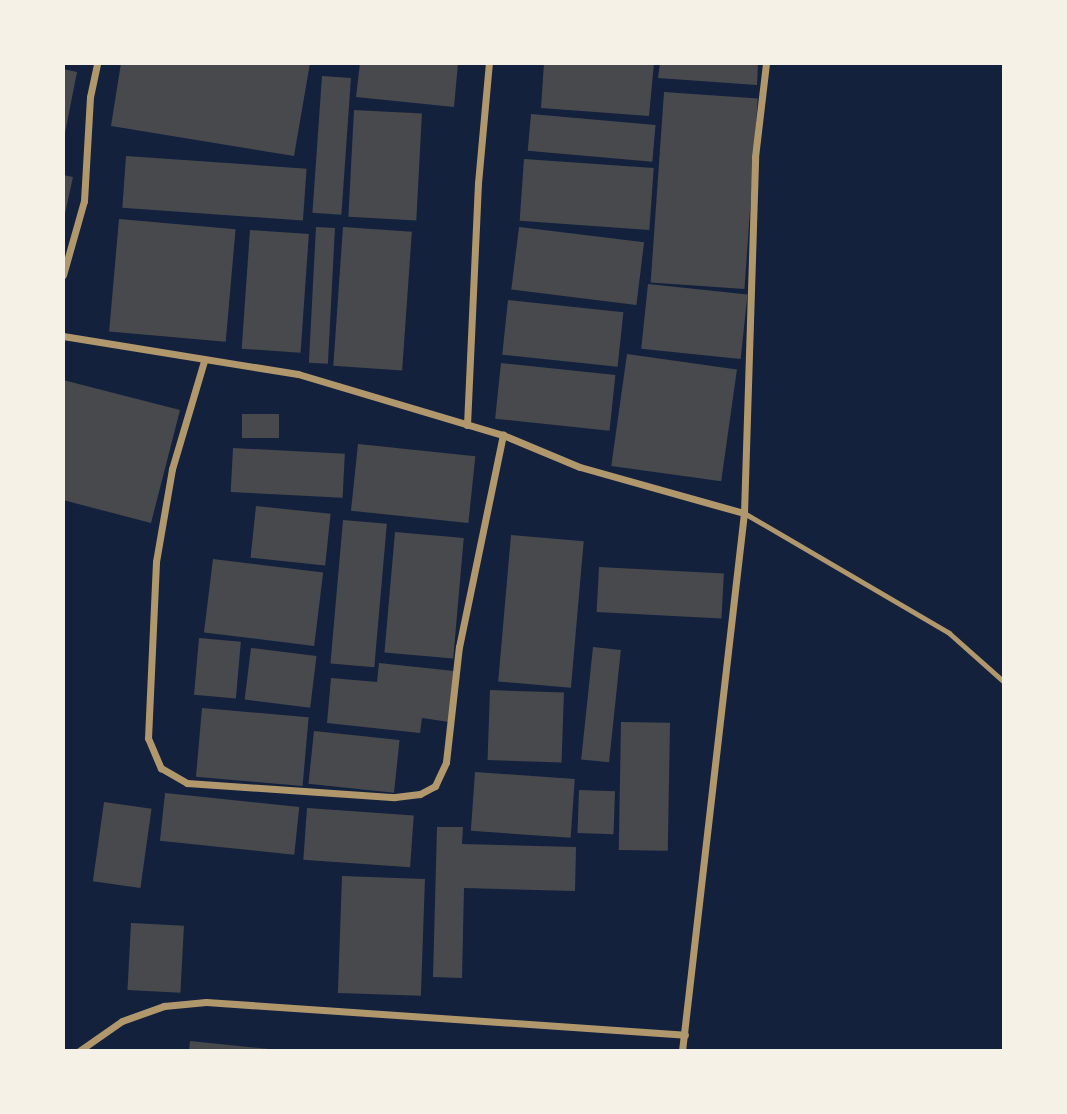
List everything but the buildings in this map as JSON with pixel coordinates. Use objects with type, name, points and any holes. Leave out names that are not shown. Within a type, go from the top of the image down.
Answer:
[{"type":"street","points":[[63,275],[85,201],[90,97],[97,63]]},
{"type":"street","points":[[467,425],[478,183],[489,63]]},
{"type":"street","points":[[682,1051],[744,513],[755,157],[766,63]]},
{"type":"street","points":[[63,336],[204,361],[298,374],[503,435],[580,467],[744,513]]},
{"type":"street","points":[[204,361],[172,469],[156,562],[148,738],[161,768],[187,783],[395,797],[420,794],[435,786],[446,762],[459,647],[503,435]]},
{"type":"street","points":[[79,1051],[122,1021],[164,1006],[206,1002],[685,1035]]},
{"type":"lane","points":[[744,513],[949,634],[1004,682]]}]
